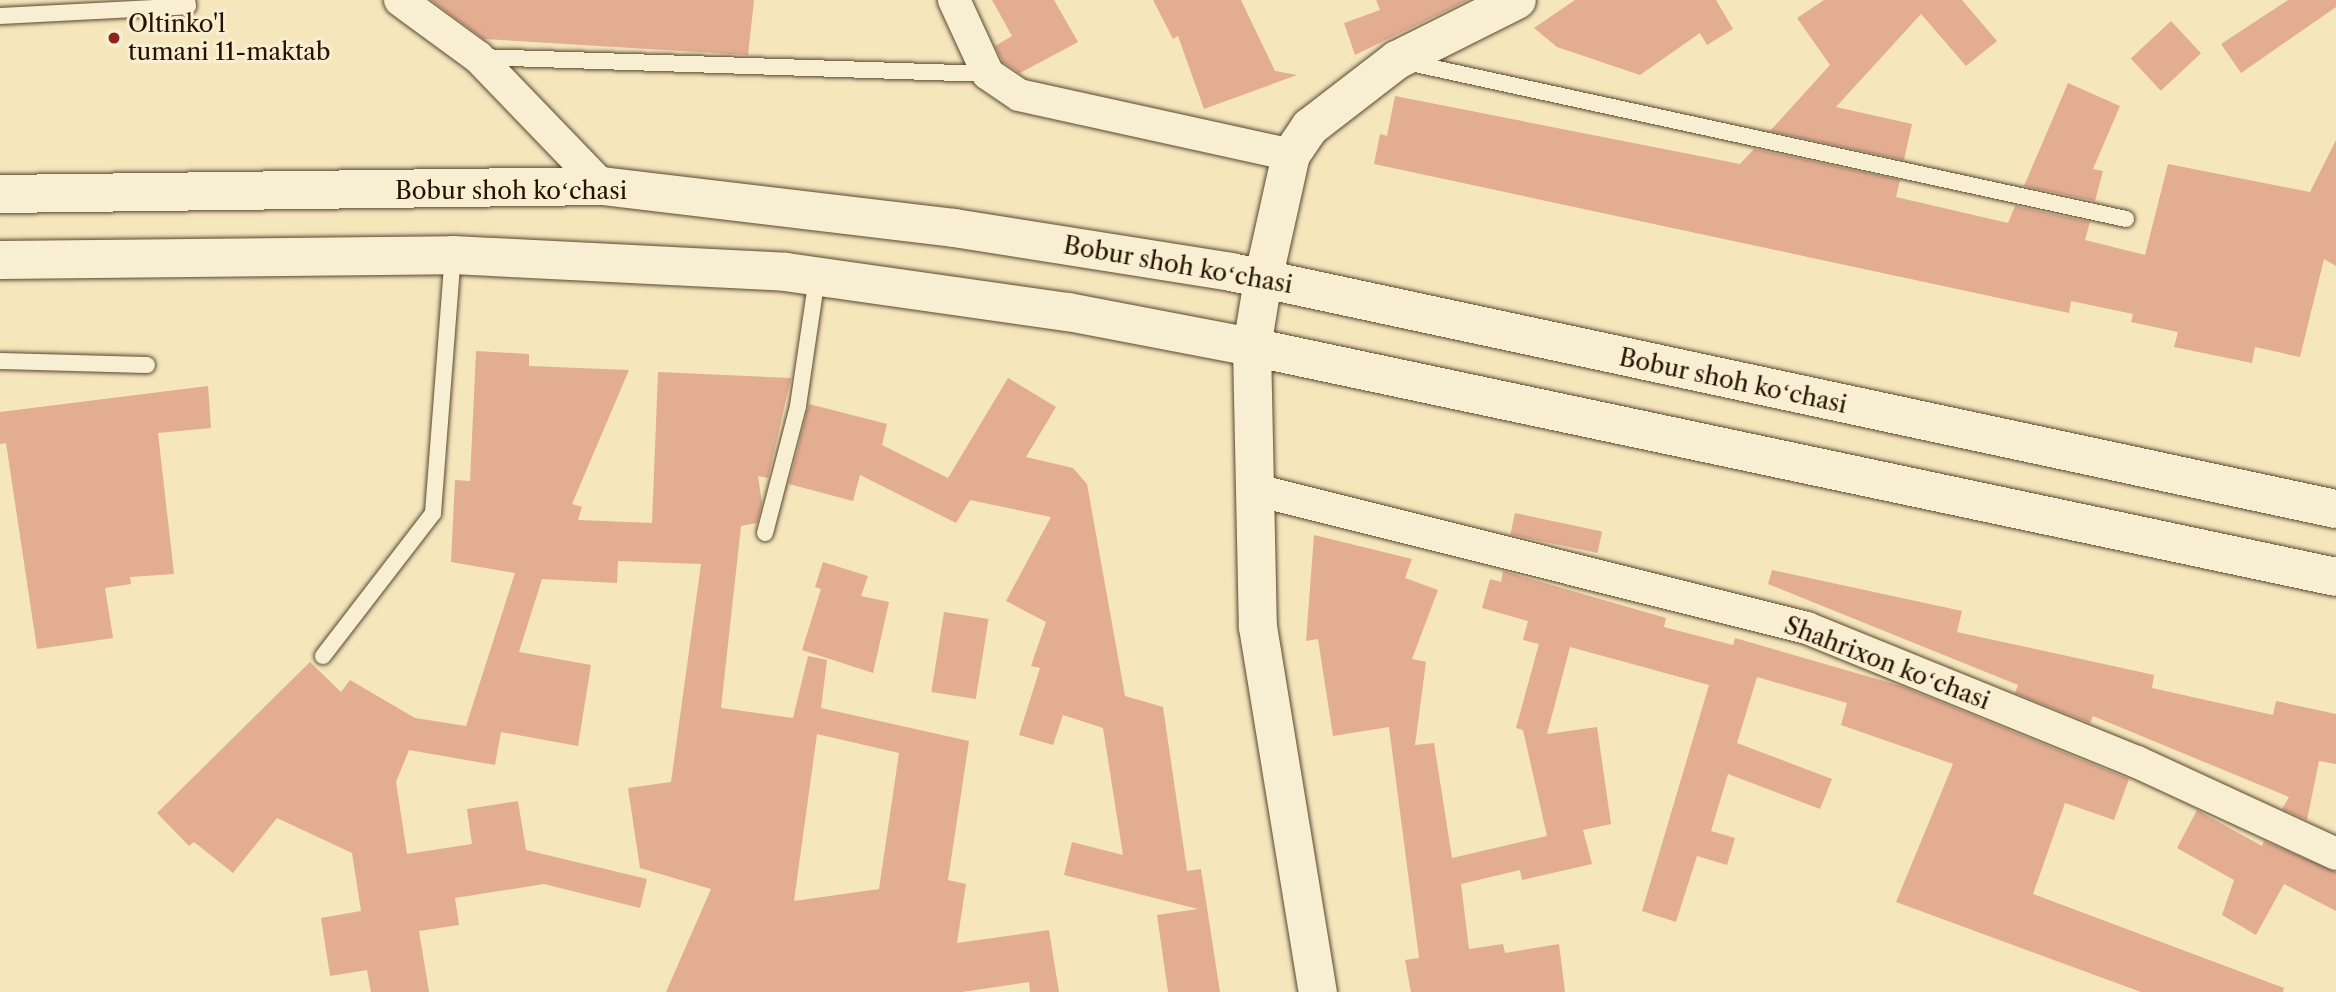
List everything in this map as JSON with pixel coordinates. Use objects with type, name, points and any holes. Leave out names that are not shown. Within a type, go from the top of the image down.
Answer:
[{"type":"main road","points":[[1318,992],[1258,628],[1252,347],[1263,279],[1291,155],[1336,103],[1396,60],[1517,0]]},
{"type":"main road","name":"Bobur shoh koʻchasi","points":[[0,194],[602,186],[1069,244],[1263,279],[2336,509]]},
{"type":"main road","points":[[0,260],[453,255],[817,276],[1068,312],[1252,347],[2336,577]]},
{"type":"street","points":[[400,0],[478,57],[602,186]]},
{"type":"street","points":[[954,0],[988,74],[1019,95],[1291,155]]},
{"type":"street","name":"Shahrixon koʻchasi","points":[[1256,490],[1807,628],[2137,762],[2336,854]]},
{"type":"lane","points":[[0,16],[188,6],[187,0]]},
{"type":"lane","points":[[478,57],[988,74]]},
{"type":"lane","points":[[1396,60],[2126,219]]},
{"type":"lane","points":[[323,656],[433,513],[453,255]]},
{"type":"lane","points":[[765,533],[798,406],[817,276]]},
{"type":"lane","points":[[0,361],[147,365]]},
{"type":"building","points":[[431,0],[754,0],[748,55],[484,39]]},
{"type":"building","points":[[992,0],[1054,0],[1078,42],[1020,73],[1003,62],[995,46],[1012,36]]},
{"type":"building","points":[[1153,0],[1241,0],[1275,71],[1297,75],[1204,109],[1178,36],[1173,39]]},
{"type":"building","points":[[1376,0],[1468,0],[1355,55],[1344,23],[1380,10]]},
{"type":"building","points":[[1575,0],[1716,0],[1733,29],[1707,45],[1700,33],[1640,75],[1557,47],[1534,28]]},
{"type":"building","points":[[1824,0],[1962,0],[1997,41],[1966,66],[1921,14],[1836,107],[1912,124],[1904,160],[1770,131],[1830,65],[1797,18]]},
{"type":"building","points":[[2288,0],[2336,0],[2336,7],[2241,73],[2221,44]]},
{"type":"building","points":[[2171,21],[2201,53],[2161,91],[2131,59]]},
{"type":"building","points":[[2068,83],[2120,106],[2093,169],[2103,171],[2095,201],[2024,186]]},
{"type":"building","points":[[1395,96],[1740,164],[1754,149],[1900,180],[1896,197],[2008,223],[2015,206],[2090,222],[2085,240],[2145,255],[2168,164],[2310,192],[2336,140],[2336,266],[2324,259],[2300,357],[2255,347],[2252,363],[2174,347],[2178,332],[2131,322],[2133,314],[2071,301],[2069,313],[1374,164],[1380,134],[1387,136]]},
{"type":"building","points":[[476,351],[529,354],[529,366],[629,370],[572,504],[582,507],[578,520],[652,523],[658,372],[791,378],[768,478],[758,476],[762,503],[757,523],[741,526],[721,708],[793,718],[808,656],[827,660],[821,708],[969,741],[948,880],[966,884],[957,943],[1049,930],[1059,992],[1030,992],[1029,982],[962,992],[666,992],[711,889],[640,868],[628,788],[671,782],[701,564],[618,561],[617,583],[542,579],[519,652],[591,665],[578,746],[501,732],[495,765],[409,750],[396,782],[407,854],[472,844],[467,809],[518,801],[526,850],[647,879],[640,908],[544,884],[455,898],[459,925],[419,931],[429,992],[371,992],[367,970],[330,976],[321,918],[361,911],[352,853],[277,818],[233,873],[194,842],[189,846],[157,813],[310,662],[341,692],[350,680],[415,718],[466,726],[515,573],[451,562],[455,480],[470,481]],"holes":[[[817,734],[899,753],[879,889],[794,901]]]},
{"type":"building","points":[[1008,378],[1056,407],[1026,457],[1073,468],[1087,484],[1125,696],[1163,707],[1187,871],[1201,869],[1220,992],[1168,992],[1157,915],[1198,909],[1064,875],[1072,842],[1123,855],[1103,728],[1063,715],[1053,745],[1019,735],[1040,668],[1031,666],[1046,622],[1006,601],[1051,517],[970,500],[956,523],[860,475],[853,501],[789,484],[809,404],[887,424],[882,445],[948,478]]},
{"type":"building","points":[[208,386],[211,428],[158,433],[174,574],[130,577],[131,584],[105,588],[113,638],[37,649],[6,443],[0,444],[0,412]]},
{"type":"building","points":[[1515,513],[1602,532],[1597,553],[1510,535]]},
{"type":"building","points":[[1314,535],[1412,559],[1405,578],[1438,590],[1412,659],[1426,662],[1415,745],[1434,743],[1452,858],[1547,836],[1523,730],[1516,728],[1539,644],[1523,640],[1528,621],[1482,608],[1490,579],[1501,582],[1503,571],[1666,618],[1664,627],[1733,645],[1735,638],[1901,686],[2129,779],[2114,820],[2065,803],[2033,894],[2284,988],[2283,992],[2141,992],[1896,902],[1953,764],[1841,725],[1847,703],[1757,677],[1737,743],[1832,779],[1820,809],[1728,774],[1711,831],[1735,838],[1727,865],[1697,856],[1676,922],[1642,911],[1709,685],[1570,647],[1547,734],[1597,727],[1611,824],[1583,830],[1592,864],[1522,880],[1520,870],[1461,884],[1469,949],[1503,944],[1505,953],[1559,944],[1565,992],[1411,992],[1405,960],[1419,958],[1389,727],[1333,736],[1318,639],[1306,641]]},
{"type":"building","points":[[823,562],[868,576],[861,596],[889,602],[873,673],[802,650],[821,589],[815,587]]},
{"type":"building","points":[[1772,570],[1962,611],[1957,632],[2154,675],[2152,688],[2273,715],[2276,701],[2336,714],[2336,764],[2319,761],[2307,820],[2282,809],[2289,797],[2093,716],[2090,723],[2015,693],[2018,685],[1768,584]]},
{"type":"building","points":[[944,612],[988,619],[976,699],[931,692]]},
{"type":"building","points":[[2197,810],[2262,846],[2264,841],[2336,872],[2336,911],[2284,884],[2256,935],[2222,915],[2234,880],[2177,848]]},
{"type":"place","name":"Oltinko'l tumani 11-maktab","points":[[114,38]]}]
